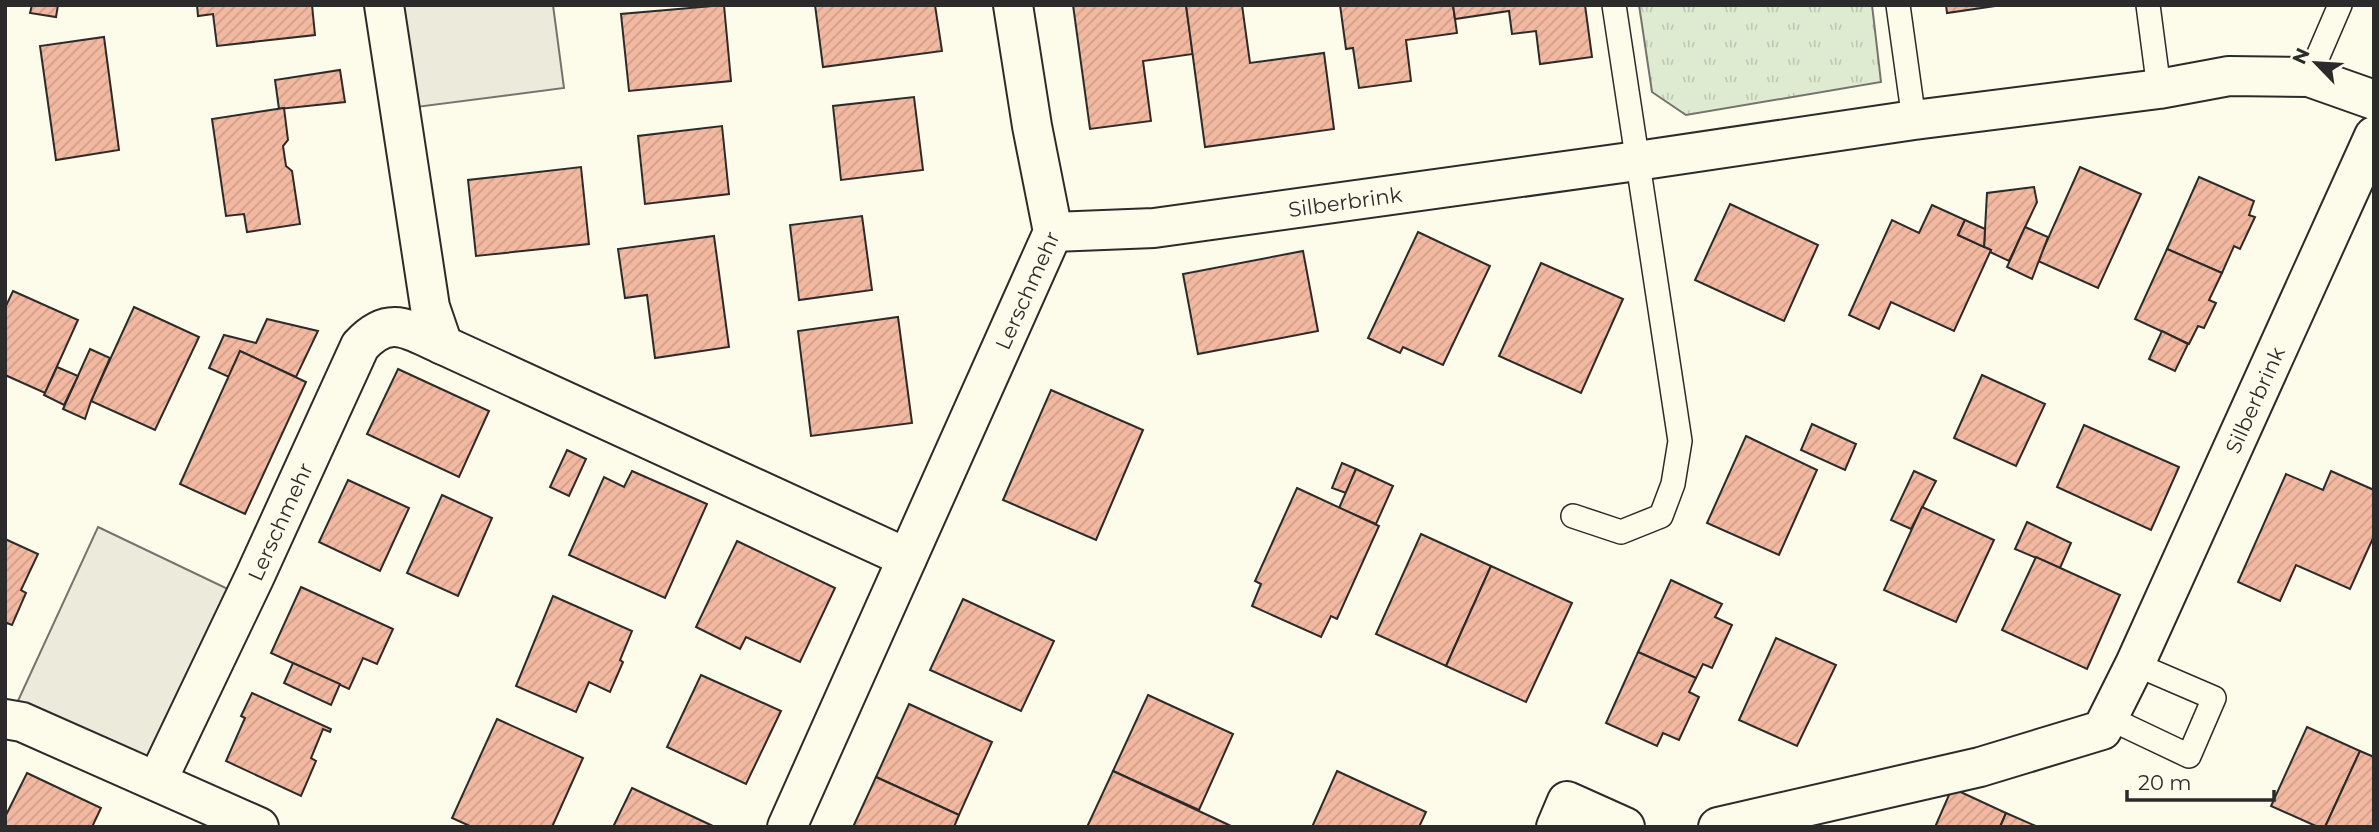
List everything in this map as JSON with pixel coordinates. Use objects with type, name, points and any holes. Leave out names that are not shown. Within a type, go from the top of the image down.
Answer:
[{"type":"street","points":[[384,5],[430,307],[443,345]]},
{"type":"street","name":"Lerschmehr","points":[[786,827],[1053,232],[1031,126],[1013,5]]},
{"type":"street","name":"Silberbrink","points":[[1053,232],[1154,228],[1914,120],[2159,89],[2229,76],[2309,77],[2374,100]]},
{"type":"street","name":"Silberbrink","points":[[2109,718],[2374,136]]},
{"type":"street","name":"Lerschmehr","points":[[157,781],[255,576],[360,346],[372,333],[385,327],[401,327],[443,345],[907,558]]},
{"type":"street","points":[[1718,827],[1980,767],[2102,730],[2109,718]]},
{"type":"street","points":[[5,719],[22,722],[259,827]]},
{"type":"street","points":[[1556,827],[1567,801],[1625,827]]},
{"type":"lane","points":[[1573,516],[1621,532],[1661,516],[1673,484],[1681,441],[1614,5]]},
{"type":"lane","points":[[1898,5],[1914,120]]},
{"type":"lane","points":[[2148,5],[2159,89]]},
{"type":"lane","points":[[2309,77],[2340,5]]},
{"type":"lane","points":[[2109,718],[2189,756],[2214,698],[2135,664]]},
{"type":"green space","points":[[1639,5],[1872,5],[1881,82],[1686,115],[1652,92]]},
{"type":"shaded area","points":[[384,5],[553,5],[564,88],[401,109]]},
{"type":"shaded area","points":[[98,527],[253,601],[162,802],[5,729]]},
{"type":"building","points":[[32,5],[58,5],[56,17],[30,13]]},
{"type":"building","points":[[197,5],[312,5],[315,35],[217,46],[213,14],[198,16]]},
{"type":"building","points":[[724,5],[731,81],[629,91],[621,14]]},
{"type":"building","points":[[815,5],[935,5],[942,51],[823,67]]},
{"type":"building","points":[[1073,5],[1186,5],[1193,54],[1143,61],[1151,121],[1090,129]]},
{"type":"building","points":[[1186,5],[1242,5],[1250,63],[1324,53],[1334,129],[1205,147]]},
{"type":"building","points":[[1340,5],[1453,5],[1457,33],[1406,40],[1411,81],[1359,88],[1353,48],[1346,49]]},
{"type":"building","points":[[1453,5],[1585,5],[1592,57],[1540,64],[1536,31],[1512,34],[1509,11],[1455,19]]},
{"type":"building","points":[[1946,5],[2002,5],[1947,13]]},
{"type":"building","points":[[104,37],[119,150],[56,160],[40,46]]},
{"type":"building","points":[[340,70],[345,102],[279,109],[275,80]]},
{"type":"building","points":[[914,97],[923,170],[841,180],[833,106]]},
{"type":"building","points":[[284,108],[288,140],[283,146],[286,166],[292,171],[300,224],[247,232],[244,214],[226,216],[212,119]]},
{"type":"building","points":[[722,126],[729,194],[645,204],[638,136]]},
{"type":"building","points":[[581,167],[589,244],[476,256],[468,180]]},
{"type":"building","points":[[2080,167],[2141,194],[2098,288],[2038,261]]},
{"type":"building","points":[[2199,177],[2254,201],[2249,215],[2255,217],[2240,249],[2234,246],[2222,273],[2167,249]]},
{"type":"building","points":[[2034,187],[2037,202],[2009,261],[1990,252],[1991,250],[1984,247],[1987,193]]},
{"type":"building","points":[[1730,204],[1818,245],[1784,321],[1695,280]]},
{"type":"building","points":[[1932,205],[1965,220],[1958,235],[1991,250],[1954,331],[1891,302],[1879,329],[1849,315],[1892,220],[1919,233]]},
{"type":"building","points":[[862,216],[872,290],[799,300],[790,225]]},
{"type":"building","points":[[1965,220],[1985,229],[1984,247],[1958,235]]},
{"type":"building","points":[[2025,227],[2048,237],[2032,279],[2007,267]]},
{"type":"building","points":[[1418,232],[1490,266],[1443,365],[1403,347],[1400,353],[1368,338]]},
{"type":"building","points":[[714,236],[729,347],[655,358],[647,295],[625,298],[618,249]]},
{"type":"building","points":[[2167,249],[2222,273],[2209,300],[2216,303],[2204,328],[2198,326],[2189,344],[2135,319]]},
{"type":"building","points":[[1303,251],[1318,331],[1198,354],[1183,274]]},
{"type":"building","points":[[1541,263],[1623,299],[1581,393],[1499,356]]},
{"type":"building","points":[[13,291],[78,320],[45,393],[5,375],[5,308]]},
{"type":"building","points":[[134,307],[199,337],[155,430],[91,401]]},
{"type":"building","points":[[898,317],[912,423],[811,436],[798,331]]},
{"type":"building","points":[[267,319],[318,331],[296,377],[240,351],[229,377],[209,368],[224,335],[256,343]]},
{"type":"building","points":[[2162,331],[2188,344],[2175,371],[2149,359]]},
{"type":"building","points":[[90,349],[110,358],[85,419],[63,409]]},
{"type":"building","points":[[240,351],[306,382],[245,514],[180,484]]},
{"type":"building","points":[[57,367],[78,376],[64,405],[44,395]]},
{"type":"building","points":[[398,369],[489,411],[459,477],[367,434]]},
{"type":"building","points":[[1982,375],[2045,404],[2016,466],[1954,438]]},
{"type":"building","points":[[1051,390],[1143,430],[1096,540],[1003,500]]},
{"type":"building","points":[[1812,424],[1856,444],[1845,470],[1801,450]]},
{"type":"building","points":[[2084,425],[2179,467],[2151,530],[2057,487]]},
{"type":"building","points":[[1746,436],[1817,470],[1779,555],[1707,523]]},
{"type":"building","points":[[567,450],[586,459],[569,496],[550,487]]},
{"type":"building","points":[[1342,463],[1356,469],[1346,493],[1332,488]]},
{"type":"building","points":[[1356,469],[1393,486],[1376,524],[1339,508]]},
{"type":"building","points":[[632,471],[707,504],[665,598],[569,555],[604,477],[624,487]]},
{"type":"building","points":[[1914,471],[1936,481],[1911,529],[1891,520]]},
{"type":"building","points":[[2331,471],[2374,490],[2374,536],[2350,589],[2296,565],[2280,601],[2238,582],[2286,474],[2323,490]]},
{"type":"building","points":[[348,480],[409,508],[380,571],[319,542]]},
{"type":"building","points":[[1297,488],[1379,526],[1337,619],[1331,616],[1321,637],[1252,606],[1261,584],[1255,581]]},
{"type":"building","points":[[442,495],[492,518],[458,596],[407,573]]},
{"type":"building","points":[[1922,507],[1994,540],[1956,622],[1884,590]]},
{"type":"building","points":[[2027,522],[2071,543],[2060,568],[2015,549]]},
{"type":"building","points":[[1421,534],[1491,566],[1446,666],[1376,634]]},
{"type":"building","points":[[5,539],[38,554],[21,590],[26,593],[12,625],[7,623],[5,626]]},
{"type":"building","points":[[737,541],[835,588],[800,662],[746,637],[740,649],[696,627]]},
{"type":"building","points":[[2036,557],[2120,595],[2087,669],[2002,630]]},
{"type":"building","points":[[1491,566],[1572,603],[1526,702],[1446,666]]},
{"type":"building","points":[[1671,580],[1722,604],[1715,617],[1732,625],[1712,668],[1703,664],[1696,678],[1638,652]]},
{"type":"building","points":[[301,587],[393,629],[377,664],[363,658],[349,689],[271,653]]},
{"type":"building","points":[[553,596],[632,631],[610,692],[589,682],[576,712],[516,686]]},
{"type":"building","points":[[963,599],[1054,641],[1021,711],[930,670]]},
{"type":"building","points":[[1776,638],[1836,665],[1797,746],[1739,720]]},
{"type":"building","points":[[1638,652],[1696,678],[1689,692],[1699,697],[1679,740],[1663,733],[1657,746],[1606,723]]},
{"type":"building","points":[[293,663],[340,684],[331,705],[284,683]]},
{"type":"building","points":[[701,675],[781,711],[746,784],[667,747]]},
{"type":"building","points":[[252,693],[331,729],[330,732],[323,729],[311,758],[316,761],[301,796],[226,761],[245,718],[241,716]]},
{"type":"building","points":[[1148,695],[1233,734],[1199,810],[1113,771]]},
{"type":"building","points":[[909,704],[992,742],[959,815],[876,777]]},
{"type":"building","points":[[497,719],[583,758],[552,827],[472,827],[452,818]]},
{"type":"building","points":[[2307,727],[2360,751],[2325,827],[2318,827],[2271,806]]},
{"type":"building","points":[[2360,751],[2374,757],[2374,827],[2325,827]]},
{"type":"building","points":[[1113,771],[1231,826],[1231,827],[1087,827]]},
{"type":"building","points":[[1337,771],[1426,812],[1419,827],[1312,827]]},
{"type":"building","points":[[27,773],[101,808],[92,827],[5,827],[5,817]]},
{"type":"building","points":[[876,777],[959,815],[954,827],[853,827]]},
{"type":"building","points":[[632,788],[715,827],[613,827]]},
{"type":"building","points":[[1952,788],[2006,813],[2000,827],[1935,827]]},
{"type":"building","points":[[2006,813],[2038,827],[2000,827]]}]
